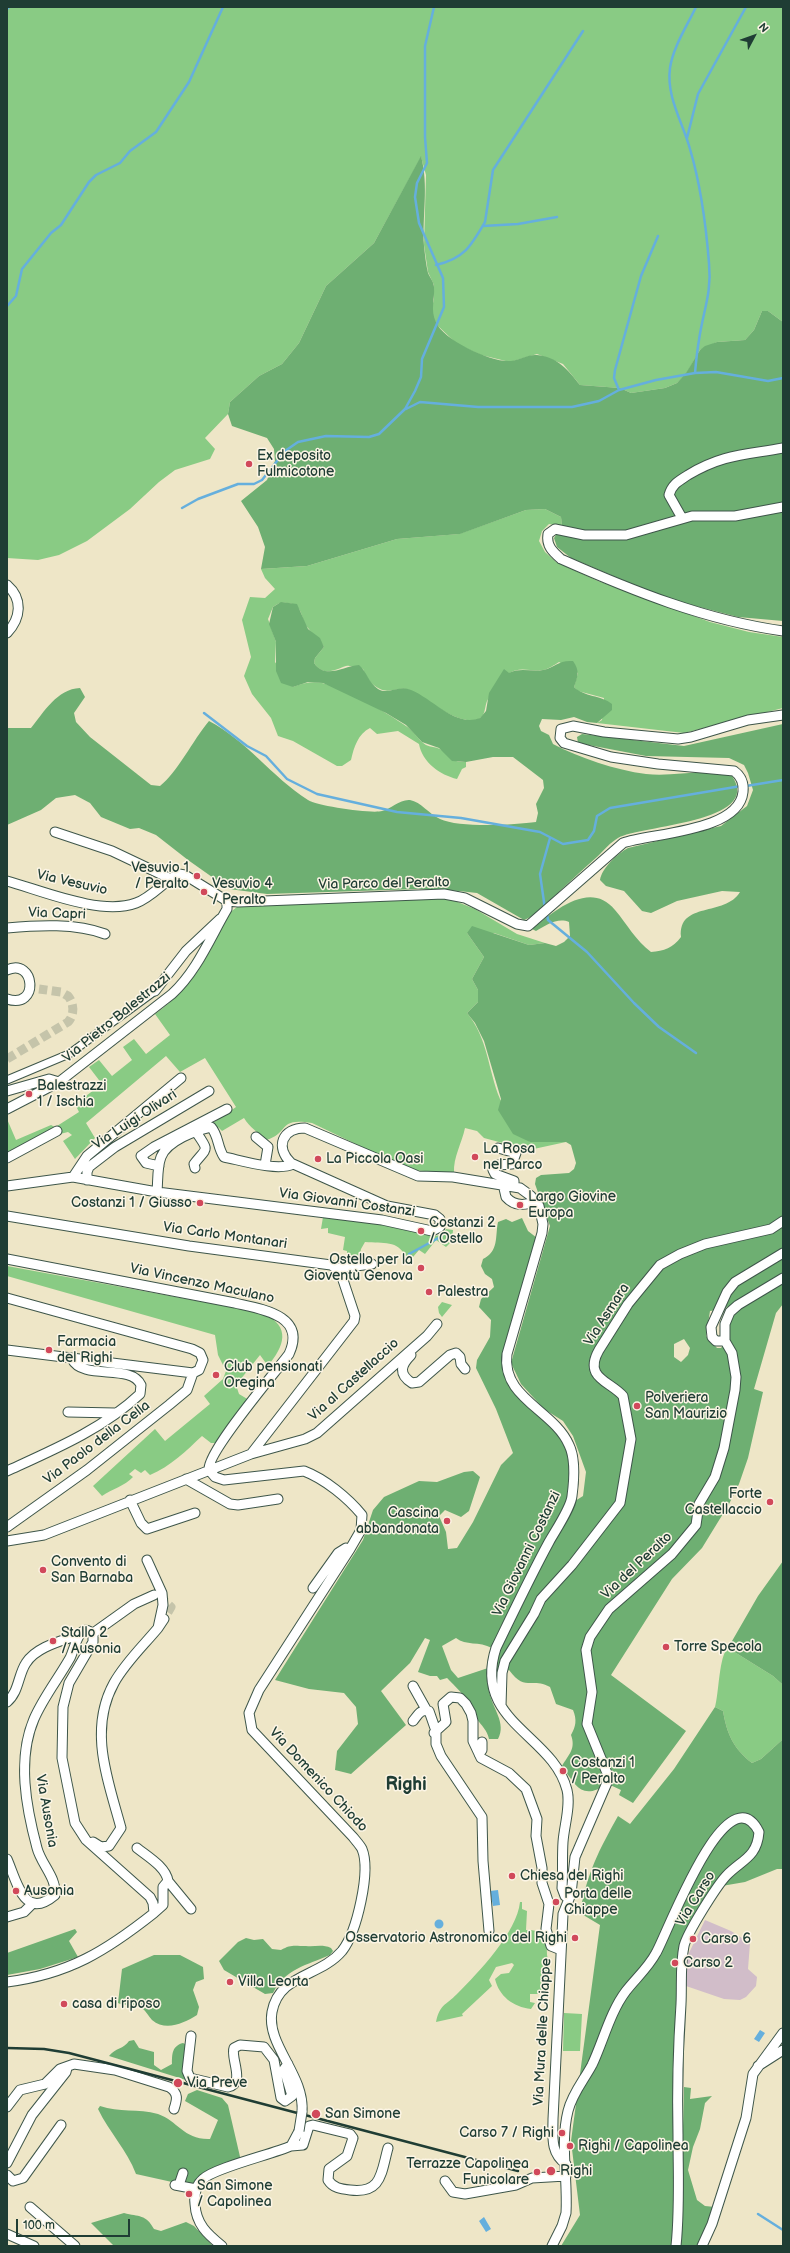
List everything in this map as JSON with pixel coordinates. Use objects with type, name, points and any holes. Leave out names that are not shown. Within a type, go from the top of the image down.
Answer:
[{"type":"street","points":[[682,518],[669,495],[671,487],[678,482],[718,459],[750,453],[765,455],[783,448]]},
{"type":"street","points":[[783,507],[735,516],[692,516],[626,535],[589,535],[555,528],[548,534],[547,539],[553,552],[562,559],[665,603],[731,622],[783,631]]},
{"type":"street","points":[[7,585],[13,591],[19,604],[17,619],[7,633]]},
{"type":"street","name":"Via Parco del Peralto","points":[[227,901],[444,894],[465,898],[517,924],[528,926],[623,843],[636,838],[679,832],[699,827],[717,820],[734,809],[742,799],[743,786],[739,774],[734,771],[658,764],[611,757],[570,746],[560,738],[559,733],[565,727],[573,726],[604,732],[678,739],[690,737],[748,720],[783,715]]},
{"type":"street","points":[[55,832],[112,851],[171,879],[177,874],[183,874],[227,901]]},
{"type":"street","name":"Via Vesuvio","points":[[7,881],[82,902],[113,907],[132,904],[144,899],[171,879]]},
{"type":"street","name":"Via Pietro Balestrazzi","points":[[7,1109],[60,1082],[181,986],[197,963],[223,917],[228,906],[227,901]]},
{"type":"street","points":[[7,1080],[68,1054],[155,991],[186,951],[223,917]]},
{"type":"street","name":"Via Capri","points":[[7,928],[31,926],[59,927],[92,930],[105,934]]},
{"type":"street","points":[[7,970],[15,968],[25,972],[30,981],[29,991],[22,999],[7,999]]},
{"type":"street","points":[[29,991],[39,989]]},
{"type":"street","points":[[73,1177],[87,1156],[181,1078]]},
{"type":"street","points":[[7,1091],[49,1079],[60,1082]]},
{"type":"street","name":"Via Luigi Olivari","points":[[87,1180],[87,1172],[89,1167],[115,1147],[208,1091]]},
{"type":"street","points":[[159,1166],[146,1163],[141,1156],[154,1146],[227,1109]]},
{"type":"street","points":[[157,1192],[159,1166],[161,1157],[167,1147],[196,1132],[211,1127],[217,1133],[220,1152],[224,1157],[264,1165],[288,1167],[293,1164],[284,1155],[282,1144],[285,1138],[293,1130],[305,1128],[418,1176],[453,1177],[503,1184],[525,1191],[536,1201]]},
{"type":"street","points":[[7,1158],[57,1131]]},
{"type":"street","points":[[195,1168],[194,1164],[205,1153],[206,1149],[196,1132]]},
{"type":"street","points":[[256,1137],[268,1147],[264,1165]]},
{"type":"street","points":[[498,1148],[516,1153],[512,1164],[498,1165],[493,1170],[494,1174],[514,1181],[514,1187]]},
{"type":"street","name":"Via Giovanni Costanzi","points":[[7,1186],[73,1177],[157,1192],[382,1220],[432,1231],[440,1227],[440,1219],[435,1215],[386,1206],[293,1164]]},
{"type":"street","points":[[503,1184],[506,1197],[513,1203],[520,1205],[536,1201]]},
{"type":"street","name":"Via Giovanni Costanzi","points":[[536,1201],[541,1213],[542,1233],[508,1354],[506,1368],[512,1384],[562,1433],[570,1445],[573,1473],[572,1499],[496,1648],[492,1682],[494,1692],[501,1706],[512,1721],[547,1756],[558,1771],[567,1790],[562,1888],[565,1896],[568,1898]]},
{"type":"street","name":"Via Carlo Montanari","points":[[7,1216],[189,1246],[332,1265],[338,1268]]},
{"type":"street","name":"Via Asmara","points":[[501,1706],[502,1673],[505,1661],[534,1614],[541,1599],[572,1565],[620,1503],[631,1439],[623,1396],[604,1382],[596,1372],[596,1358],[599,1350],[628,1304],[660,1265],[680,1254],[705,1244],[771,1229],[783,1221]]},
{"type":"street","points":[[725,1341],[716,1341],[712,1337],[711,1327],[727,1292],[735,1282],[783,1253]]},
{"type":"street","name":"Via Vincenzo Maculano","points":[[7,1259],[250,1307],[271,1312],[286,1321],[291,1330],[292,1339],[289,1354],[223,1440],[210,1460],[209,1470]]},
{"type":"street","points":[[7,1541],[44,1535],[130,1500],[251,1454],[354,1320],[355,1310],[338,1268],[372,1264]]},
{"type":"street","name":"Via del Peralto","points":[[568,1898],[573,1883],[575,1857],[609,1778],[587,1724],[592,1692],[586,1650],[590,1637],[609,1609],[672,1554],[696,1525],[699,1504],[715,1477],[724,1448],[735,1390],[736,1377],[732,1354],[725,1341],[725,1324],[730,1312],[748,1298],[783,1278]]},
{"type":"street","name":"Via Paolo della Cella","points":[[7,1298],[196,1351],[203,1360],[200,1370],[194,1373],[187,1390],[87,1470],[7,1527]]},
{"type":"street","name":"Via al Castellaccio","points":[[251,1454],[317,1433],[427,1336],[437,1324]]},
{"type":"street","name":"Via al Castellaccio","points":[[427,1336],[428,1340],[403,1364],[402,1371],[409,1381],[414,1384],[419,1382],[450,1355],[456,1353],[465,1369]]},
{"type":"street","points":[[7,1350],[194,1373]]},
{"type":"street","points":[[7,1471],[67,1443],[116,1413],[140,1394],[140,1382],[130,1375],[79,1368],[72,1359]]},
{"type":"street","points":[[68,1412],[116,1413]]},
{"type":"street","name":"Via Domenico Chiodo","points":[[209,1470],[215,1477],[224,1480],[284,1472],[304,1471],[314,1475],[355,1506],[362,1515],[361,1530],[259,1690],[249,1713],[252,1730],[353,1837],[362,1848],[363,1854],[364,1885],[361,1908],[343,1950],[327,1963],[286,1986],[275,2001],[272,2013],[272,2029],[301,2092],[302,2112],[300,2131],[291,2146]]},
{"type":"street","points":[[186,1479],[230,1504],[238,1505],[278,1499]]},
{"type":"street","points":[[130,1500],[141,1523],[147,1529],[195,1512]]},
{"type":"street","name":"Via Domenico Chiodo","points":[[313,1588],[338,1553],[346,1548],[350,1549]]},
{"type":"street","points":[[147,1560],[162,1593],[163,1605],[158,1628]]},
{"type":"street","points":[[7,1702],[16,1690],[26,1664],[31,1656],[55,1643],[85,1631],[92,1634],[134,1604],[154,1596]]},
{"type":"street","points":[[86,1840],[106,1847],[112,1843],[121,1830],[100,1737],[101,1715],[115,1682],[127,1664],[164,1619]]},
{"type":"street","name":"Via Ausonia","points":[[92,1634],[93,1642],[69,1683],[63,1707],[62,1758],[75,1823],[86,1840],[150,1897],[153,1903],[154,1914]]},
{"type":"street","name":"Via Ausonia","points":[[7,1917],[24,1912],[32,1904],[48,1901],[55,1895],[56,1890],[39,1856],[34,1836],[25,1778],[26,1750],[34,1719],[72,1655],[78,1635]]},
{"type":"street","points":[[413,1686],[427,1711],[433,1717],[436,1744],[441,1756],[482,1817],[483,1860],[489,1931]]},
{"type":"street","points":[[435,1732],[446,1722],[444,1702],[451,1697],[460,1698],[466,1704],[472,1717],[473,1741],[483,1760],[509,1773],[526,1789],[537,1819],[536,1836],[542,1868],[542,1883],[549,1900],[546,1929],[551,1946],[561,1950]]},
{"type":"street","points":[[413,1721],[419,1712],[427,1711]]},
{"type":"street","points":[[479,1754],[482,1750],[482,1742]]},
{"type":"street","points":[[430,1746],[441,1756]]},
{"type":"street","name":"Via Carso","points":[[566,2164],[566,2125],[568,2110],[591,2068],[626,1992],[645,1970],[656,1953],[690,1877],[715,1838],[735,1819],[750,1821],[759,1832],[756,1846],[747,1860],[732,1870],[722,1880],[684,1946],[680,1984],[681,1998],[678,2058],[680,2214],[676,2246]]},
{"type":"street","points":[[138,1848],[158,1866],[191,1909]]},
{"type":"street","points":[[7,1859],[22,1895],[32,1904]]},
{"type":"street","points":[[7,1982],[42,1977],[87,1960],[105,1949],[163,1906],[163,1887],[168,1880]]},
{"type":"street","name":"Via Mura delle Chiappe","points":[[566,2164],[556,2154],[553,2145],[561,1950],[564,1914],[568,1898]]},
{"type":"street","points":[[702,2246],[712,2224],[746,2118],[753,2074],[757,2066],[783,2033]]},
{"type":"street","name":"Via Domenico Chiodo","points":[[191,2036],[187,2071],[190,2078],[228,2087],[232,2086],[235,2083],[237,2066],[233,2055],[234,2048],[240,2045],[264,2047],[274,2060],[281,2098],[285,2101],[292,2096],[284,2069],[288,2064]]},
{"type":"street","points":[[757,2066],[764,2064],[783,2050]]},
{"type":"street","points":[[7,2107],[20,2090],[45,2084],[60,2069],[67,2068],[74,2064],[95,2066],[138,2076],[173,2089],[177,2095],[174,2109]]},
{"type":"street","points":[[7,2163],[16,2148],[24,2128],[66,2072],[67,2068]]},
{"type":"street","points":[[222,2246],[206,2232],[198,2222],[195,2203],[196,2189],[201,2180],[211,2173],[291,2146],[303,2145],[308,2129],[313,2124],[350,2134],[353,2138],[347,2156],[329,2170],[328,2180],[333,2186],[354,2191],[367,2191],[375,2186],[388,2148]]},
{"type":"street","points":[[7,2175],[13,2181],[23,2178],[61,2125]]},
{"type":"street","points":[[552,2246],[562,2226],[566,2213],[566,2164]]},
{"type":"street","points":[[183,2173],[177,2185],[196,2189]]},
{"type":"street","points":[[445,2181],[453,2192],[464,2194],[516,2185],[532,2178],[566,2176]]},
{"type":"street","points":[[30,2207],[75,2246]]},
{"type":"street","points":[[7,2234],[34,2246]]},
{"type":"shaded area","points":[[705,1920],[731,1931],[750,1943],[748,1969],[757,1977],[756,1986],[746,1997],[740,2000],[724,1999],[686,1986],[685,1976],[688,1955]]},
{"type":"green space","points":[[7,7],[783,7],[783,322],[768,311],[762,311],[754,330],[745,340],[717,342],[700,350],[686,374],[677,383],[665,388],[631,393],[620,388],[580,385],[563,364],[537,354],[510,362],[481,355],[457,344],[437,325],[431,312],[434,299],[434,285],[428,272],[424,245],[426,175],[421,157],[374,243],[326,286],[299,343],[282,364],[259,376],[230,402],[228,414],[205,438],[215,449],[210,459],[175,470],[159,482],[130,509],[87,541],[59,555],[38,560],[7,558]]},
{"type":"green space","points":[[421,156],[425,179],[424,246],[428,273],[434,285],[434,318],[440,329],[458,343],[469,349],[503,361],[517,360],[534,355],[544,356],[557,361],[562,365],[580,385],[620,388],[631,393],[665,388],[677,383],[686,373],[700,350],[705,346],[717,342],[745,340],[754,330],[762,311],[768,311],[783,322],[783,621],[738,617],[665,598],[571,558],[557,547],[554,538],[562,526],[561,517],[545,509],[526,510],[460,534],[397,539],[307,566],[261,569],[265,547],[258,527],[241,501],[267,480],[275,461],[274,449],[267,438],[232,426],[228,414],[230,402],[259,376],[282,364],[299,343],[326,286],[374,243]]},
{"type":"green space","points":[[545,509],[561,517],[562,526],[549,524],[542,531],[539,541],[545,552],[556,562],[598,581],[710,622],[749,632],[783,637],[783,708],[684,733],[597,723],[602,720],[604,698],[578,691],[574,687],[578,673],[559,662],[543,670],[518,670],[510,673],[500,682],[491,694],[487,701],[483,715],[479,719],[466,720],[449,714],[409,690],[402,689],[387,691],[380,689],[369,680],[363,669],[346,666],[329,671],[322,670],[314,663],[315,658],[324,647],[305,624],[299,609],[292,604],[283,603],[273,607],[268,619],[276,642],[275,662],[293,687],[300,684],[318,682],[342,690],[388,714],[411,730],[426,745],[440,749],[453,760],[466,762],[466,767],[462,769],[457,779],[438,771],[428,762],[421,751],[419,744],[398,731],[377,734],[370,728],[362,734],[357,741],[351,760],[342,766],[337,766],[293,741],[278,736],[271,718],[252,694],[244,676],[251,657],[242,620],[250,597],[265,598],[275,589],[265,578],[261,569],[307,566],[397,539],[459,534],[526,510]]},
{"type":"green space","points":[[281,602],[297,604],[308,629],[320,638],[324,647],[315,658],[314,663],[319,668],[324,671],[335,671],[359,665],[378,689],[382,691],[389,691],[404,688],[408,689],[461,719],[470,720],[480,718],[486,711],[489,693],[504,669],[509,673],[517,670],[543,670],[560,663],[573,661],[577,668],[578,674],[574,687],[583,693],[608,701],[612,704],[612,710],[597,723],[587,722],[574,717],[561,720],[542,719],[539,726],[541,731],[549,735],[553,744],[598,763],[622,770],[657,775],[710,773],[732,776],[737,792],[731,804],[716,813],[695,820],[618,838],[537,912],[524,920],[477,893],[459,891],[419,889],[267,894],[229,889],[156,835],[139,828],[130,829],[101,817],[90,803],[75,795],[56,798],[41,810],[7,825],[7,728],[31,728],[52,702],[64,692],[80,688],[85,697],[74,713],[76,722],[90,737],[151,785],[160,786],[173,773],[209,721],[235,738],[295,791],[308,800],[322,805],[376,812],[385,810],[403,801],[410,800],[418,803],[440,819],[460,824],[487,825],[536,822],[538,813],[536,804],[544,788],[543,780],[513,757],[493,757],[466,762],[452,761],[439,748],[422,742],[406,725],[386,713],[323,683],[308,682],[293,687],[281,683],[276,671],[276,642],[269,624],[273,607]]},
{"type":"green space","points":[[783,724],[783,1273],[724,1309],[710,1311],[706,1336],[717,1348],[721,1348],[727,1339],[730,1322],[738,1309],[743,1304],[783,1281],[783,1304],[776,1313],[754,1389],[763,1392],[748,1458],[739,1484],[729,1504],[702,1548],[672,1579],[611,1675],[686,1731],[633,1803],[619,1795],[621,1790],[608,1784],[592,1791],[586,1791],[576,1786],[562,1766],[572,1748],[573,1744],[571,1735],[575,1726],[575,1717],[573,1710],[556,1704],[550,1687],[538,1683],[519,1681],[509,1670],[507,1671],[505,1689],[498,1694],[495,1659],[526,1592],[575,1501],[583,1496],[586,1472],[573,1436],[563,1421],[544,1409],[521,1384],[511,1363],[550,1226],[535,1184],[536,1178],[541,1175],[569,1173],[574,1169],[576,1163],[571,1145],[566,1142],[530,1142],[513,1134],[498,1110],[501,1099],[484,1041],[475,1023],[467,1013],[478,1002],[478,990],[472,979],[484,957],[467,933],[472,926],[529,945],[545,943],[556,946],[564,942],[570,936],[569,922],[561,920],[548,924],[536,931],[532,929],[561,907],[583,898],[594,898],[605,901],[615,910],[646,948],[651,952],[656,952],[668,948],[678,941],[681,937],[682,926],[687,918],[694,914],[724,905],[733,900],[740,892],[722,891],[677,901],[651,913],[642,911],[624,891],[606,886],[600,880],[601,875],[611,862],[628,848],[721,826],[747,806],[753,790],[744,765],[729,758],[646,756],[578,743],[577,737],[582,734],[684,746]],"holes":[[[684,1339],[690,1348],[688,1355],[681,1362],[674,1357],[674,1344]]]},
{"type":"green space","points":[[445,897],[475,909],[517,934],[545,943],[529,945],[494,933],[467,933],[484,957],[472,979],[478,990],[478,1002],[467,1013],[474,1023],[484,1044],[496,1088],[503,1105],[510,1116],[530,1142],[566,1142],[529,1150],[484,1138],[477,1131],[465,1128],[456,1156],[454,1173],[410,1170],[312,1123],[293,1122],[288,1124],[278,1134],[266,1140],[251,1127],[244,1118],[222,1131],[218,1127],[210,1125],[236,1107],[205,1058],[180,1072],[166,1056],[86,1123],[95,1138],[75,1159],[63,1141],[72,1135],[68,1132],[60,1134],[57,1126],[79,1112],[75,1104],[102,1084],[89,1067],[99,1060],[112,1076],[132,1060],[123,1047],[134,1039],[146,1054],[170,1035],[155,1014],[168,1004],[190,982],[207,957],[228,914],[237,907],[267,903]]},
{"type":"green space","points":[[7,1119],[16,1140],[51,1125],[57,1128],[7,1153]]},
{"type":"green space","points":[[323,1217],[401,1227],[434,1236],[442,1235],[446,1229],[453,1230],[452,1241],[446,1247],[436,1240],[425,1254],[419,1250],[413,1257],[407,1258],[399,1248],[394,1245],[365,1242],[361,1249],[359,1259],[347,1260],[347,1251],[343,1250],[345,1237],[328,1233],[328,1228],[321,1229]]},
{"type":"green space","points":[[522,1218],[528,1231],[537,1238],[504,1353],[504,1369],[508,1382],[516,1394],[548,1423],[566,1446],[570,1465],[569,1498],[492,1648],[464,1642],[456,1638],[442,1646],[451,1670],[458,1678],[488,1668],[488,1688],[501,1727],[498,1739],[489,1739],[486,1731],[476,1718],[467,1699],[447,1678],[440,1680],[437,1676],[430,1676],[418,1672],[430,1640],[425,1638],[410,1663],[381,1691],[406,1725],[351,1774],[335,1770],[337,1751],[358,1724],[356,1707],[344,1693],[309,1689],[275,1680],[363,1540],[373,1510],[384,1497],[419,1481],[437,1482],[464,1472],[473,1471],[480,1477],[469,1511],[461,1517],[445,1510],[439,1516],[446,1532],[448,1549],[457,1548],[473,1522],[501,1465],[513,1453],[496,1409],[476,1368],[477,1360],[490,1337],[491,1320],[479,1307],[481,1299],[494,1287],[492,1279],[485,1274],[481,1266],[483,1259],[492,1252],[494,1248],[498,1222],[506,1219],[512,1222]]},
{"type":"green space","points":[[7,1266],[263,1313],[272,1318],[278,1324],[282,1331],[281,1344],[274,1359],[268,1366],[260,1355],[236,1385],[239,1394],[249,1400],[216,1443],[211,1443],[202,1436],[178,1458],[164,1468],[150,1475],[145,1470],[141,1473],[135,1469],[129,1474],[133,1477],[130,1480],[102,1496],[93,1486],[155,1429],[165,1441],[210,1404],[204,1396],[223,1379],[226,1371],[218,1355],[215,1335],[7,1276]]},
{"type":"green space","points":[[442,1302],[452,1305],[442,1317],[439,1313],[438,1307]]},
{"type":"green space","points":[[783,1561],[783,1685],[773,1676],[728,1648],[758,1596]]},
{"type":"green space","points":[[728,1648],[773,1676],[783,1685],[782,1740],[761,1759],[752,1763],[740,1752],[732,1740],[723,1711],[715,1707],[721,1666],[725,1652]]},
{"type":"green space","points":[[715,1707],[723,1711],[732,1740],[740,1752],[752,1763],[761,1759],[782,1740],[783,1737],[783,1869],[777,1869],[745,1882],[716,1887],[698,1917],[677,1981],[673,2071],[677,2173],[682,2165],[684,2087],[691,2088],[690,2099],[712,2096],[705,2103],[700,2129],[693,2147],[688,2170],[697,2200],[705,2206],[715,2207],[698,2246],[561,2246],[580,2215],[571,2141],[600,1925],[580,1913],[586,1886],[599,1851],[618,1816],[630,1824],[674,1769]]},
{"type":"green space","points":[[520,1902],[522,1902],[522,1909],[527,1911],[526,1930],[541,1933],[544,1935],[546,1943],[549,1970],[543,1984],[543,1994],[530,1994],[530,2002],[535,2003],[531,2009],[518,2006],[503,1995],[495,1979],[501,1974],[509,1973],[514,1965],[512,1963],[496,1967],[489,1980],[492,1986],[462,2014],[463,2016],[436,2022],[441,2008],[476,1975],[496,1951],[512,1926]]},
{"type":"green space","points":[[75,1929],[77,1932],[69,1941],[78,1957],[40,1969],[7,1975],[7,1953]]},
{"type":"green space","points":[[246,1938],[254,1940],[263,1939],[272,1949],[281,1950],[293,1946],[322,1946],[331,1948],[333,1951],[330,1955],[290,1973],[278,1985],[273,1993],[265,1994],[224,1970],[219,1961],[238,1942]]},
{"type":"green space","points":[[154,1955],[180,1955],[203,1967],[204,1979],[196,1982],[193,1990],[199,2007],[197,2015],[181,2023],[169,2026],[157,2024],[143,2009],[139,2007],[118,2003],[122,1969]]},
{"type":"green space","points":[[564,2013],[582,2014],[580,2051],[563,2051]]},
{"type":"green space","points":[[134,2040],[139,2048],[154,2052],[154,2065],[161,2070],[172,2064],[175,2048],[179,2044],[183,2043],[187,2045],[186,2080],[109,2056],[114,2051],[125,2046],[129,2041]]},
{"type":"green space","points":[[197,2090],[222,2098],[228,2105],[241,2161],[190,2186],[136,2174],[128,2157],[102,2117],[98,2109],[100,2106],[158,2114],[165,2117],[187,2133],[201,2138],[210,2139],[218,2120],[185,2101],[188,2094]]},
{"type":"green space","points":[[124,2213],[145,2218],[154,2229],[161,2231],[186,2222],[194,2226],[213,2246],[114,2246],[91,2223]]},
{"type":"water","points":[[498,1890],[500,1905],[493,1906],[490,1891]]},
{"type":"water","points":[[439,1919],[444,1924],[439,1929],[434,1924]]},
{"type":"water","points":[[760,2030],[765,2033],[759,2042],[754,2039]]},
{"type":"water","points":[[484,2217],[491,2229],[486,2232],[479,2221]]},
{"type":"waterway","points":[[7,306],[16,296],[22,269],[51,233],[61,225],[89,182],[96,175],[120,163],[130,151],[156,132],[189,82],[223,7]]},
{"type":"waterway","points":[[182,508],[198,499],[238,484],[254,484],[262,480],[285,451],[298,442],[326,436],[369,437],[379,434],[405,409],[415,391],[421,377],[422,359],[444,307],[443,278],[419,223],[415,197],[417,183],[427,163],[425,137],[425,46],[434,7]]},
{"type":"waterway","points":[[695,373],[698,344],[707,302],[709,284],[710,274],[708,249],[705,220],[694,163],[673,100],[669,79],[674,52],[696,7]]},
{"type":"waterway","points":[[687,138],[698,94],[746,7]]},
{"type":"waterway","points":[[436,265],[454,259],[471,245],[485,222],[493,170],[583,31]]},
{"type":"waterway","points":[[483,226],[518,224],[557,217]]},
{"type":"waterway","points":[[619,390],[614,378],[615,370],[641,276],[658,236]]},
{"type":"waterway","points":[[406,409],[420,402],[478,407],[572,407],[599,401],[619,390],[656,380],[695,373],[716,372],[768,381],[783,378]]},
{"type":"waterway","points":[[204,713],[247,746],[266,756],[287,779],[317,794],[397,812],[461,818],[540,832],[563,844],[588,840],[594,831],[597,816],[610,808],[741,786]]},
{"type":"waterway","points":[[746,786],[783,780]]},
{"type":"waterway","points":[[545,909],[540,874],[550,838]]},
{"type":"waterway","points":[[547,914],[548,920],[587,952],[634,1003],[659,1027],[696,1053]]},
{"type":"waterway","points":[[409,1254],[442,1236]]},
{"type":"waterway","points":[[758,2214],[783,2230]]},
{"type":"tunnel","points":[[7,1059],[68,1022],[72,1016],[73,1009],[68,996],[61,992],[39,989]]},
{"type":"tunnel","points":[[159,1596],[171,1607],[164,1619]]},
{"type":"railway","points":[[7,2048],[44,2049],[69,2053],[518,2171]]},
{"type":"place","name":"Ex deposito Fulmicotone","points":[[249,464]]},
{"type":"place","name":"Vesuvio 1 / Peralto","points":[[197,876]]},
{"type":"place","name":"Vesuvio 4 / Peralto","points":[[204,892]]},
{"type":"place","name":"Balestrazzi 1 / Ischia","points":[[29,1094]]},
{"type":"place","name":"La Rosa nel Parco","points":[[475,1157]]},
{"type":"place","name":"La Piccola Oasi","points":[[318,1159]]},
{"type":"place","name":"Costanzi 1 / Giusso","points":[[200,1203]]},
{"type":"place","name":"Largo Giovine Europa","points":[[520,1205]]},
{"type":"place","name":"Costanzi 2 / Ostello","points":[[421,1231]]},
{"type":"place","name":"Ostello per la Gioventù Genova","points":[[421,1268]]},
{"type":"place","name":"Palestra","points":[[429,1292]]},
{"type":"place","name":"Farmacia del Righi","points":[[49,1350]]},
{"type":"place","name":"Club pensionati Oregina","points":[[216,1375]]},
{"type":"place","name":"Polveriera San Maurizio","points":[[637,1406]]},
{"type":"place","name":"Forte Castellaccio","points":[[770,1502]]},
{"type":"place","name":"Cascina abbandonata","points":[[447,1521]]},
{"type":"place","name":"Convento di San Barnaba","points":[[43,1570]]},
{"type":"place","name":"Stallo 2 / Ausonia","points":[[53,1641]]},
{"type":"place","name":"Torre Specola","points":[[666,1647]]},
{"type":"place","name":"Costanzi 1 / Peralto","points":[[563,1771]]},
{"type":"place","name":"Chiesa del Righi","points":[[512,1876]]},
{"type":"place","name":"Ausonia","points":[[16,1891]]},
{"type":"place","name":"Porta delle Chiappe","points":[[556,1902]]},
{"type":"place","name":"Osservatorio Astronomico del Righi","points":[[575,1938]]},
{"type":"place","name":"Carso 6","points":[[693,1939]]},
{"type":"place","name":"Carso 2","points":[[675,1963]]},
{"type":"place","name":"Villa Leorta","points":[[230,1982]]},
{"type":"place","name":"casa di riposo","points":[[64,2004]]},
{"type":"place","name":"Via Preve","points":[[178,2083]]},
{"type":"place","name":"San Simone","points":[[316,2114]]},
{"type":"place","name":"Carso 7 / Righi","points":[[562,2133]]},
{"type":"place","name":"Righi / Capolinea","points":[[570,2146]]},
{"type":"place","name":"Righi","points":[[551,2171]]},
{"type":"place","name":"Terrazze Capolinea Funicolare","points":[[537,2172]]},
{"type":"place","name":"San Simone / Capolinea","points":[[189,2194]]},
{"type":"district","name":"Righi","points":[[406,1785]]}]
